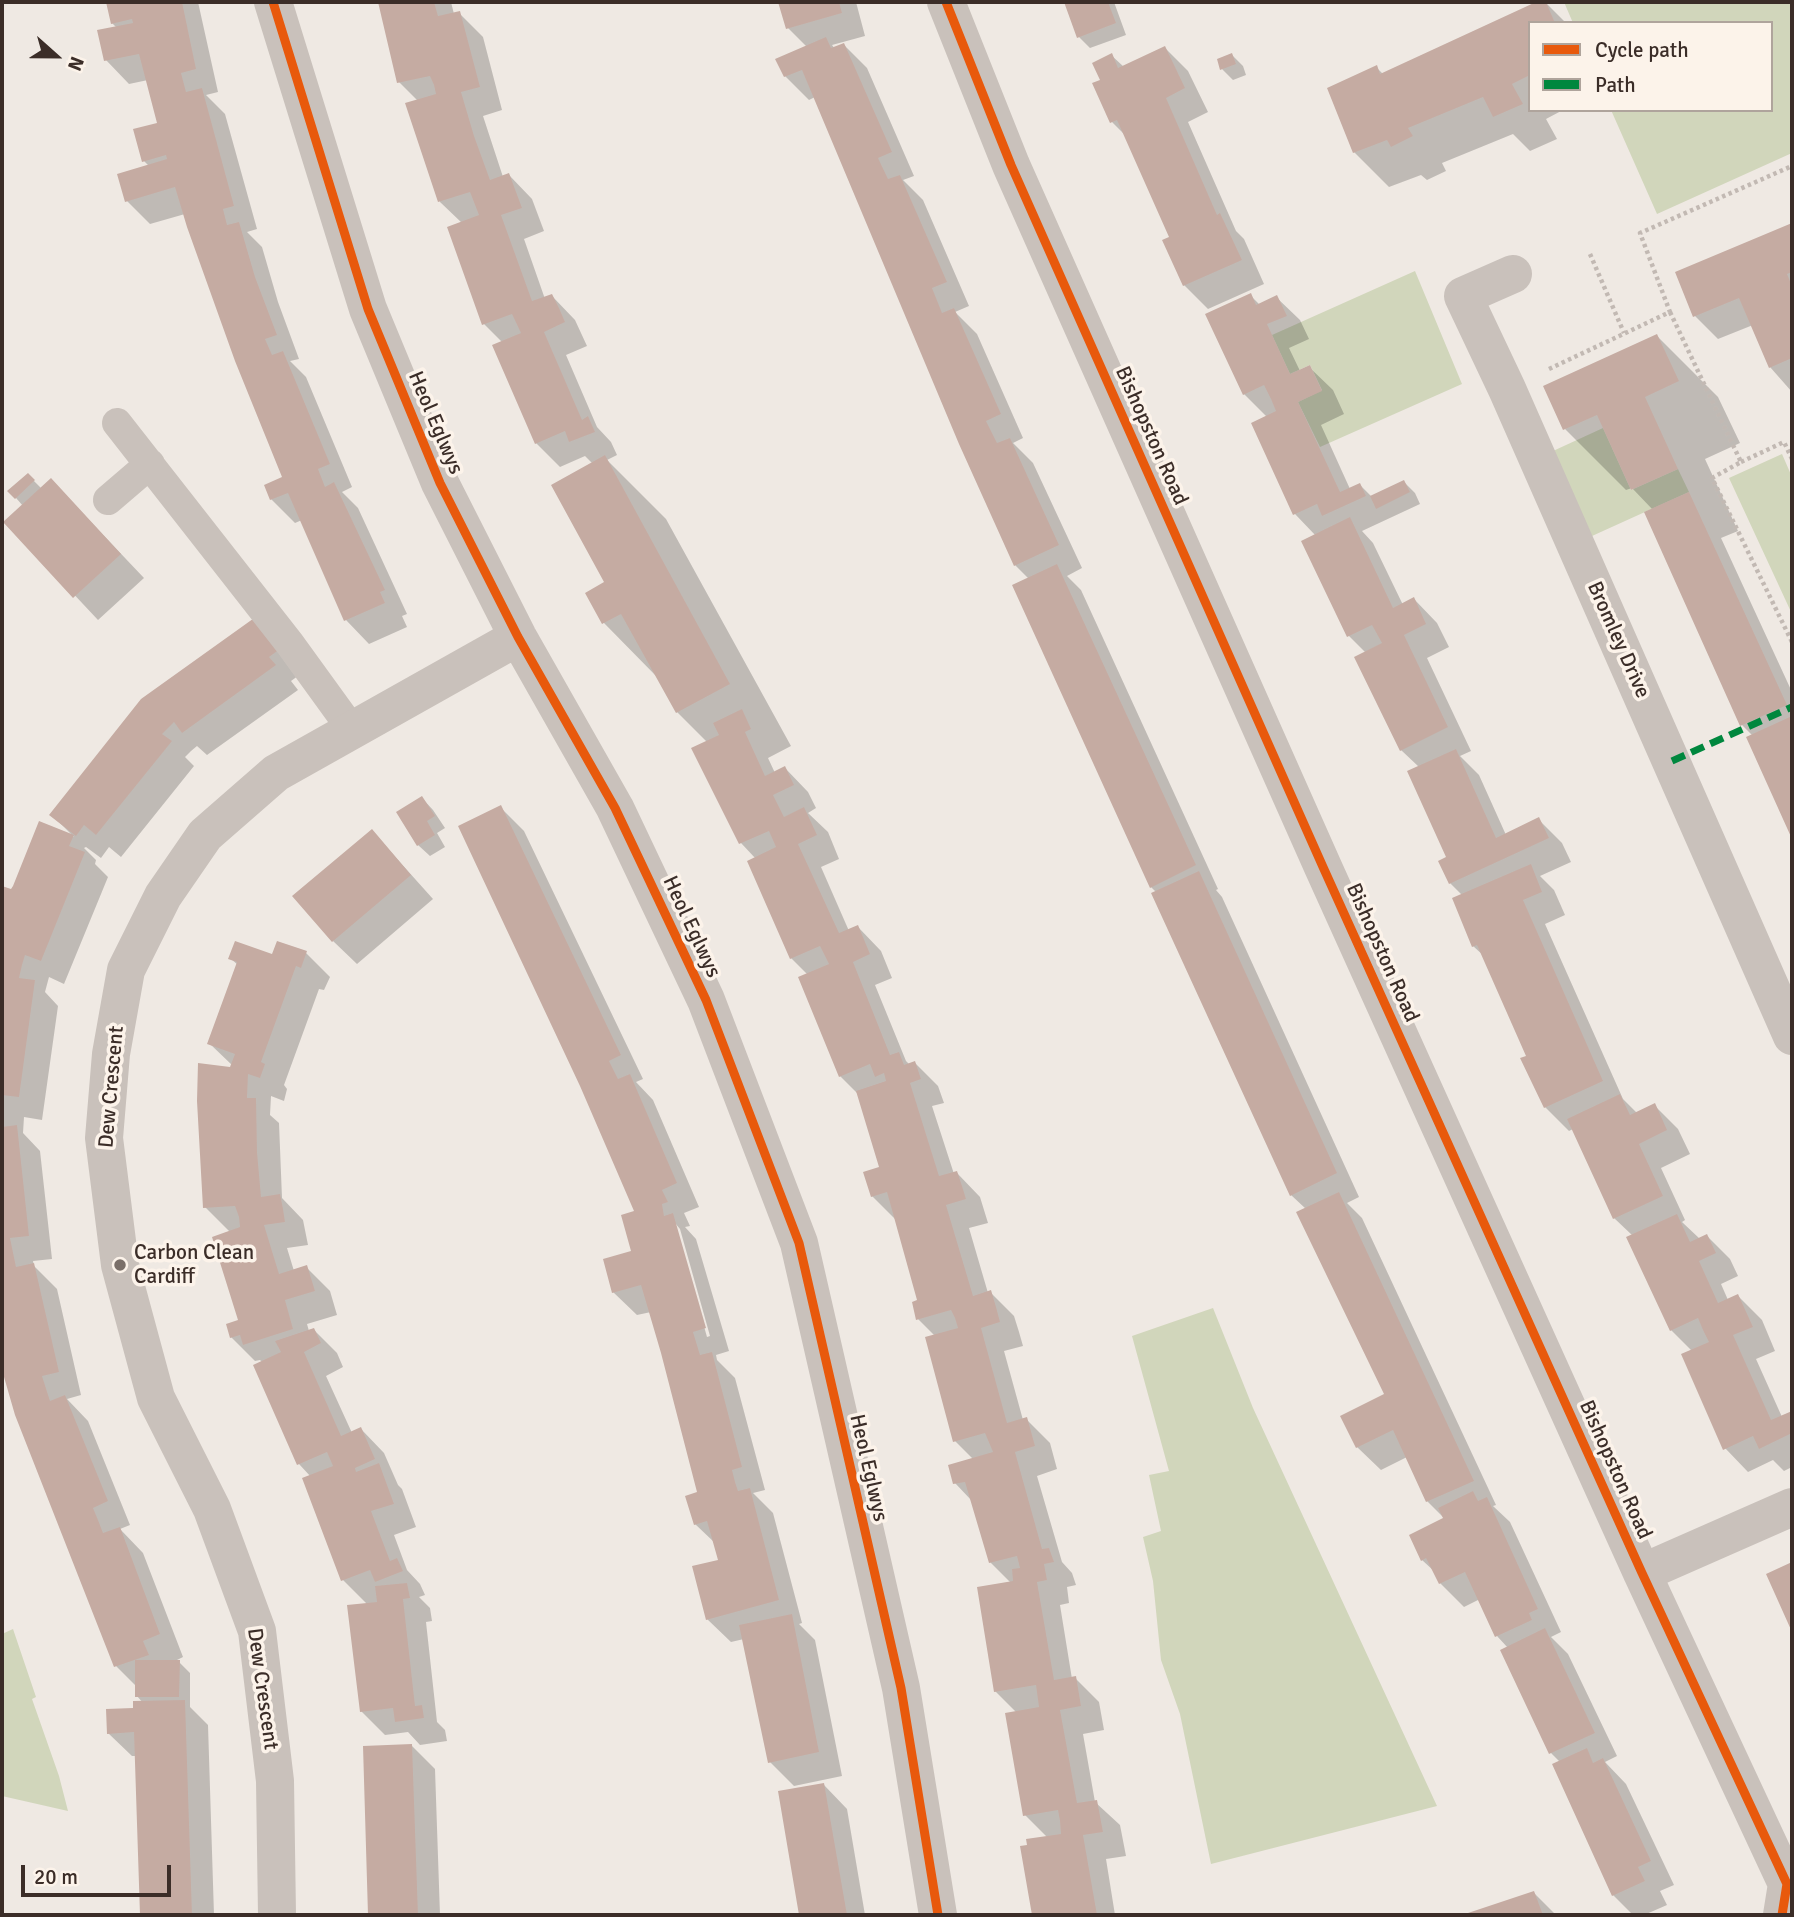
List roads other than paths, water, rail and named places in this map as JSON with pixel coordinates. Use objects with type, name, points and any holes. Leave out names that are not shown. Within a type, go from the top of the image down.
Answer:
[{"type":"street","name":"Heol Eglwys","points":[[273,2],[368,309],[440,483],[518,637],[615,808],[706,1000],[799,1243],[901,1688],[938,1915]]},
{"type":"street","name":"Bishopston Road","points":[[946,2],[1017,178],[1323,867],[1642,1573],[1787,1884],[1782,1915]]},
{"type":"street","name":"Bromley Drive","points":[[1513,274],[1463,296],[1507,388],[1792,1036]]},
{"type":"street","name":"Dew Crescent","points":[[277,1915],[275,1781],[257,1631],[212,1509],[156,1398],[120,1265],[104,1138],[111,1054],[126,971],[163,896],[205,835],[276,773],[518,637]]},
{"type":"street","points":[[1642,1573],[1792,1507]]},
{"type":"lane","points":[[117,423],[290,644],[353,731]]},
{"type":"lane","points":[[108,500],[149,464]]},
{"type":"place","name":"Carbon Clean Cardiff","points":[[120,1265]]}]
